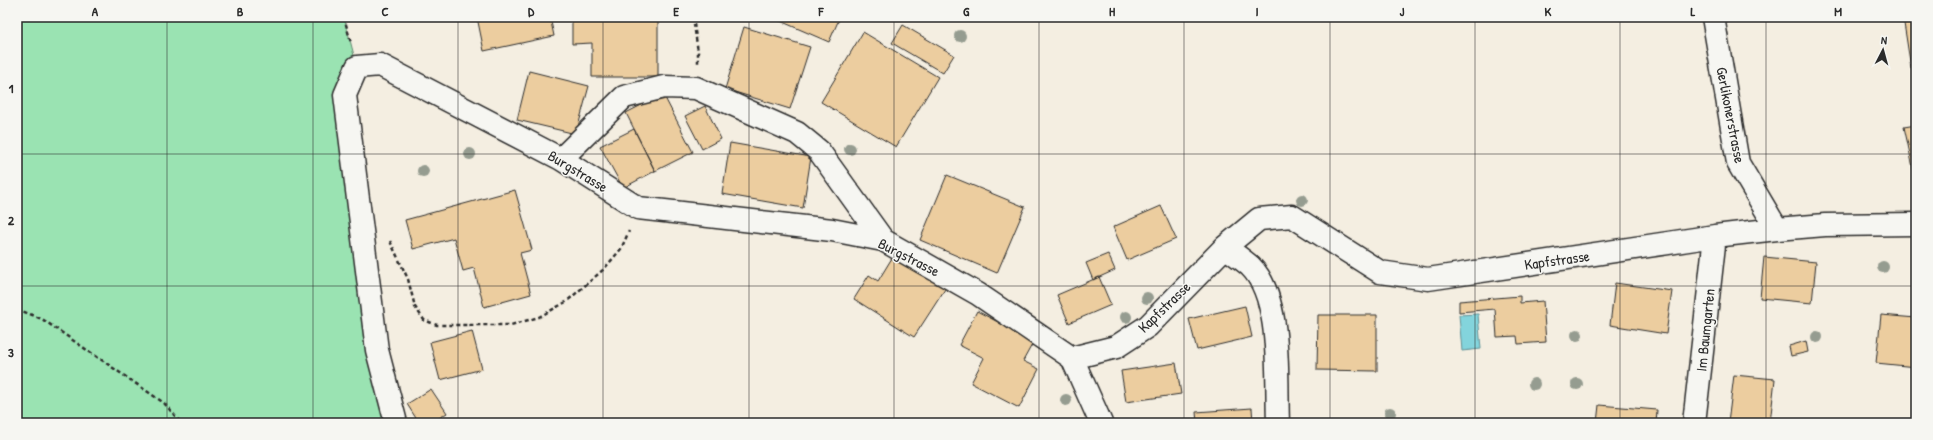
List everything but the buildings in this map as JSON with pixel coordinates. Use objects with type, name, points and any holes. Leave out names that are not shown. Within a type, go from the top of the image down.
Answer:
[{"type":"street","name":"Gerlikonerstrasse","points":[[1713,17],[1738,163],[1777,229]]},
{"type":"street","name":"Burgstrasse","points":[[396,423],[377,350],[345,95],[357,67],[380,65],[561,159],[638,208],[832,230],[883,240],[978,294],[1072,358]]},
{"type":"street","points":[[561,159],[624,97],[664,87],[696,88],[798,133],[819,151],[883,240]]},
{"type":"street","name":"Kapfstrasse","points":[[1072,358],[1116,347],[1148,326],[1225,247],[1259,219],[1292,216],[1380,272],[1428,279],[1715,236],[1777,229],[1825,225],[1916,224]]},
{"type":"street","name":"Im Baumgarten","points":[[1694,423],[1715,236]]},
{"type":"street","points":[[1225,247],[1250,266],[1267,293],[1275,324],[1278,423]]},
{"type":"street","points":[[1072,358],[1101,423]]},
{"type":"path","points":[[692,17],[698,52],[696,88]]},
{"type":"path","points":[[388,238],[408,279],[415,307],[424,320],[437,325],[511,325],[540,317],[566,302],[604,269],[621,249],[638,208]]},
{"type":"path","points":[[17,309],[42,319],[164,403],[181,423]]},
{"type":"green space","points":[[17,17],[344,17],[357,67],[345,95],[396,423],[17,423]]},
{"type":"water","points":[[1478,314],[1481,349],[1462,351],[1459,315]]}]
